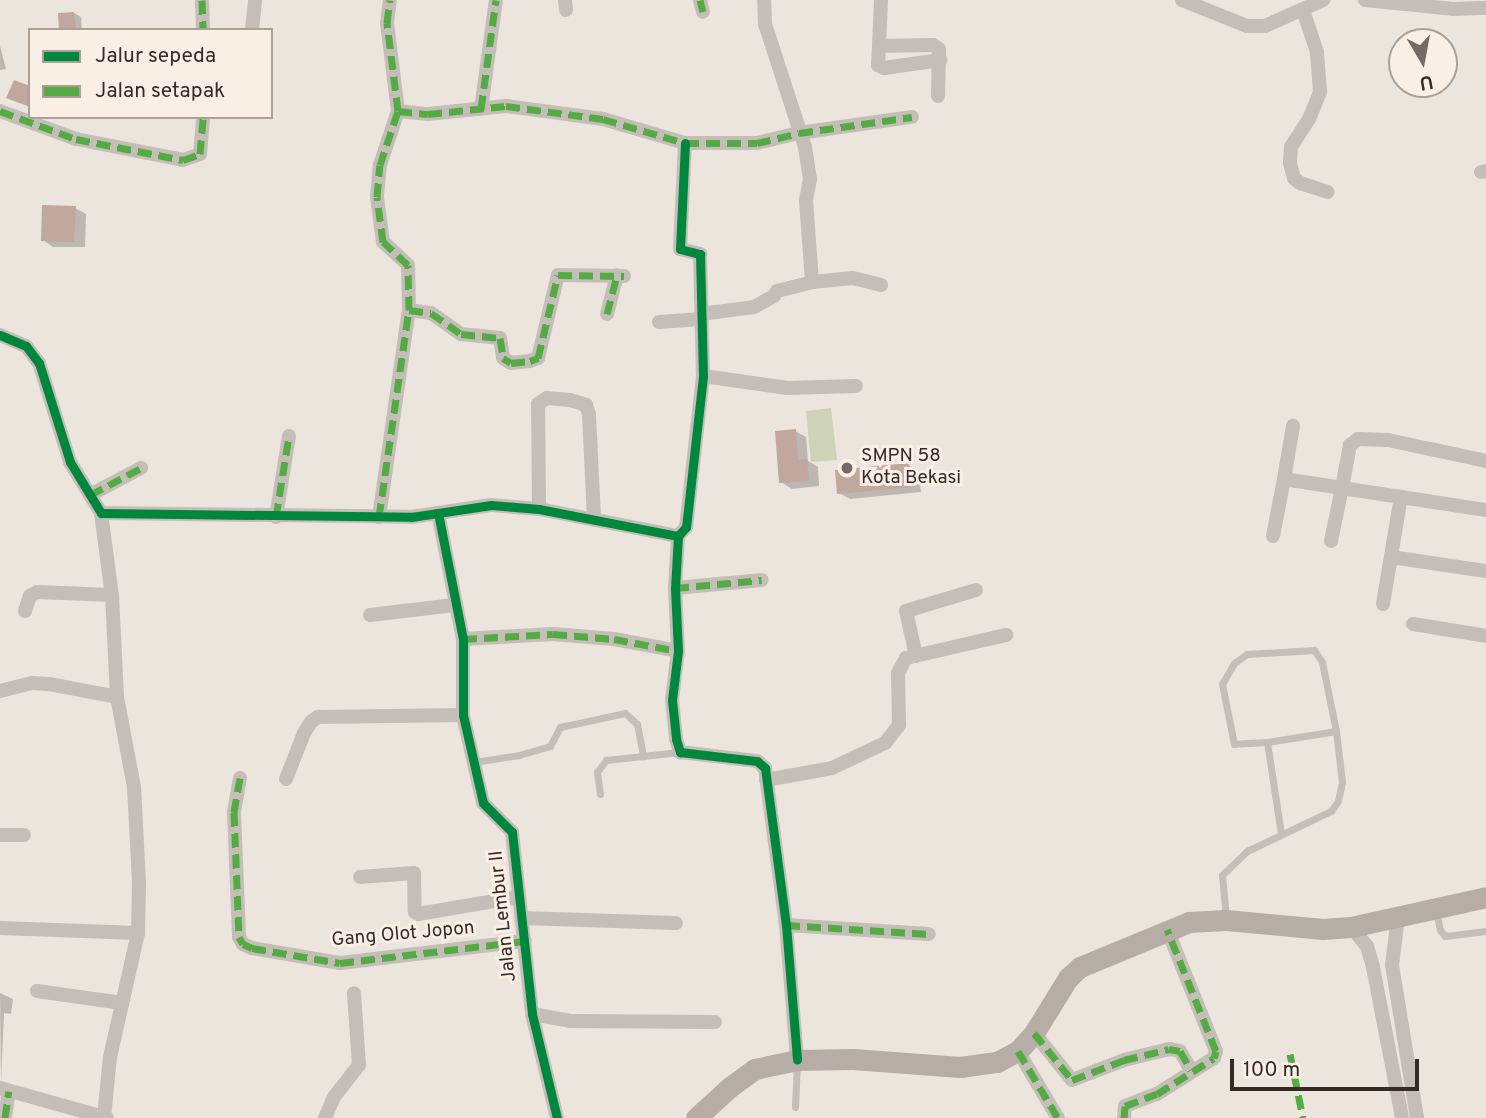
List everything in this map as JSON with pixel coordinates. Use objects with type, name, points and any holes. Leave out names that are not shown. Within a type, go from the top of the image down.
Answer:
[{"type":"main road","points":[[696,1118],[730,1087],[755,1069],[797,1060],[853,1059],[960,1067],[997,1062],[1018,1051],[1034,1033],[1068,978],[1080,967],[1189,922],[1226,920],[1323,929],[1350,927],[1486,897]]},
{"type":"street","points":[[202,0],[203,28]]},
{"type":"street","points":[[253,28],[255,0]]},
{"type":"street","points":[[379,517],[409,310],[408,265],[383,242],[377,197],[380,165],[398,111],[387,23],[390,0]]},
{"type":"street","points":[[481,109],[496,0]]},
{"type":"street","points":[[764,0],[765,24],[805,146],[810,179],[806,200],[812,282]]},
{"type":"street","points":[[881,0],[878,65],[884,68],[940,60]]},
{"type":"street","points":[[1182,0],[1247,26],[1265,26],[1323,0]]},
{"type":"street","points":[[1365,0],[1452,9],[1486,8]]},
{"type":"street","points":[[1303,10],[1317,52],[1320,92],[1309,119],[1291,148],[1290,163],[1294,178],[1300,183],[1328,192]]},
{"type":"street","points":[[879,46],[933,45],[939,49],[938,96]]},
{"type":"street","points":[[398,111],[428,114],[506,106],[603,119],[685,143],[757,143],[799,133],[912,117]]},
{"type":"street","points":[[0,111],[76,139],[183,160],[200,154],[203,119]]},
{"type":"street","points":[[685,143],[680,249],[700,254],[703,376],[686,527],[678,536],[675,588],[678,651],[671,700],[680,752],[757,761],[765,768],[786,925],[797,1060]]},
{"type":"street","points":[[409,310],[431,313],[461,334],[500,338],[503,358],[510,363],[538,358],[558,275],[620,275],[607,314]]},
{"type":"street","points":[[659,322],[754,307],[774,296],[777,291],[812,282],[853,278],[881,285]]},
{"type":"street","points":[[0,335],[26,346],[39,363],[70,462],[101,513],[112,595],[117,696],[134,787],[138,933],[110,1057],[106,1118],[5,1090],[5,1118]]},
{"type":"street","points":[[703,376],[800,389],[856,386]]},
{"type":"street","points":[[539,509],[538,404],[547,398],[570,400],[586,405],[589,415],[594,519]]},
{"type":"street","points":[[1273,536],[1293,426]]},
{"type":"street","points":[[276,517],[289,436]]},
{"type":"street","points":[[1331,541],[1350,445],[1358,439],[1388,440],[1486,461]]},
{"type":"street","points":[[90,495],[141,468]]},
{"type":"street","points":[[1284,479],[1486,510]]},
{"type":"street","points":[[1383,604],[1401,497]]},
{"type":"street","points":[[101,513],[379,517],[438,513],[491,505],[539,509],[678,536]]},
{"type":"street","name":"Jalan Lembur II","points":[[438,513],[454,605],[463,639],[463,715],[483,803],[513,832],[532,1014],[557,1118]]},
{"type":"street","points":[[1391,557],[1486,571]]},
{"type":"street","points":[[675,588],[762,580]]},
{"type":"street","points":[[916,656],[906,611],[976,590]]},
{"type":"street","points":[[25,611],[30,596],[37,592],[112,595]]},
{"type":"street","points":[[370,615],[454,605]]},
{"type":"street","points":[[1413,624],[1486,636]]},
{"type":"street","points":[[463,639],[553,634],[614,639],[678,651]]},
{"type":"street","points":[[766,780],[832,768],[884,743],[899,725],[898,673],[901,663],[916,656],[1006,635]]},
{"type":"street","points":[[0,691],[32,683],[117,696]]},
{"type":"street","points":[[286,779],[304,733],[318,717],[463,715]]},
{"type":"street","name":"Gang Olot Jopon","points":[[240,778],[234,812],[239,937],[243,944],[340,963],[525,941]]},
{"type":"street","points":[[0,835],[24,835]]},
{"type":"street","points":[[360,877],[414,873],[415,912],[418,914],[519,897]]},
{"type":"street","points":[[1398,917],[1392,965],[1417,1118]]},
{"type":"street","points":[[522,918],[676,923]]},
{"type":"street","points":[[786,925],[929,934]]},
{"type":"street","points":[[1350,927],[1367,946],[1373,967],[1402,1118]]},
{"type":"street","points":[[0,928],[138,933]]},
{"type":"street","points":[[1124,1118],[1125,1106],[1157,1094],[1191,1070],[1214,1058],[1216,1051],[1167,929]]},
{"type":"street","points":[[37,991],[122,1003]]},
{"type":"street","points":[[325,1118],[334,1097],[359,1065],[354,993]]},
{"type":"street","points":[[532,1014],[570,1021],[715,1022]]},
{"type":"street","points":[[1034,1033],[1072,1080],[1124,1060],[1169,1049],[1181,1051],[1191,1070]]},
{"type":"street","points":[[1018,1051],[1058,1118]]},
{"type":"lane","points":[[1226,920],[1222,875],[1247,851],[1321,816],[1338,801],[1342,761],[1336,731],[1322,662],[1314,649],[1247,654],[1234,663],[1222,684],[1234,744],[1267,742],[1336,731]]},
{"type":"lane","points":[[474,762],[519,755],[550,746],[560,727],[625,713],[638,723],[643,756]]},
{"type":"lane","points":[[1267,742],[1281,834]]},
{"type":"lane","points":[[600,794],[597,772],[606,760],[680,752]]},
{"type":"lane","points":[[1435,908],[1440,930],[1445,936],[1486,931]]},
{"type":"lane","points":[[794,1107],[797,1060]]},
{"type":"green space","points":[[831,408],[837,460],[811,462],[806,411]]},
{"type":"building","points":[[74,12],[76,28],[59,28],[58,13]]},
{"type":"building","points":[[14,80],[28,85],[28,106],[6,98]]},
{"type":"building","points":[[42,205],[76,206],[74,242],[41,241]]},
{"type":"building","points":[[796,429],[798,460],[807,459],[809,481],[779,483],[775,431]]},
{"type":"building","points":[[909,463],[911,487],[837,494],[835,470]]},
{"type":"marked path","points":[[202,0],[203,28]]},
{"type":"marked path","points":[[379,517],[409,310],[408,265],[383,242],[377,197],[380,165],[398,111],[387,23],[390,0]]},
{"type":"marked path","points":[[481,109],[496,0]]},
{"type":"marked path","points":[[700,0],[703,12]]},
{"type":"marked path","points":[[398,111],[428,114],[506,106],[603,119],[685,143],[757,143],[799,133],[912,117]]},
{"type":"marked path","points":[[0,111],[76,139],[183,160],[200,154],[203,119]]},
{"type":"marked path","points":[[409,310],[431,313],[461,334],[500,338],[503,358],[511,363],[530,361],[538,358],[558,275],[624,276]]},
{"type":"marked path","points":[[607,314],[617,275]]},
{"type":"marked path","points":[[276,517],[289,436]]},
{"type":"marked path","points":[[90,495],[141,468]]},
{"type":"marked path","points":[[675,588],[762,580]]},
{"type":"marked path","points":[[463,639],[553,634],[614,639],[678,651]]},
{"type":"marked path","points":[[240,778],[234,812],[239,937],[243,944],[252,948],[340,963],[525,941]]},
{"type":"marked path","points":[[786,925],[929,934]]},
{"type":"marked path","points":[[1124,1118],[1125,1106],[1157,1094],[1214,1058],[1216,1051],[1167,929]]},
{"type":"marked path","points":[[1034,1033],[1072,1080],[1124,1060],[1169,1049],[1180,1051],[1191,1070]]},
{"type":"marked path","points":[[1018,1051],[1058,1118]]},
{"type":"marked path","points":[[1290,1054],[1303,1118]]},
{"type":"marked path","points":[[5,1118],[9,1091]]},
{"type":"cycle path","points":[[685,143],[680,249],[700,254],[703,376],[686,527],[678,536],[675,588],[678,651],[672,700],[676,739],[680,752],[757,761],[765,768],[786,925],[797,1060]]},
{"type":"cycle path","points":[[0,335],[26,346],[39,363],[70,462],[101,513],[411,517],[491,505],[539,509],[678,536]]},
{"type":"cycle path","points":[[438,513],[463,639],[463,715],[483,803],[512,832],[532,1014],[557,1118]]},
{"type":"place","name":"SMPN 58 Kota Bekasi","points":[[847,468]]}]
